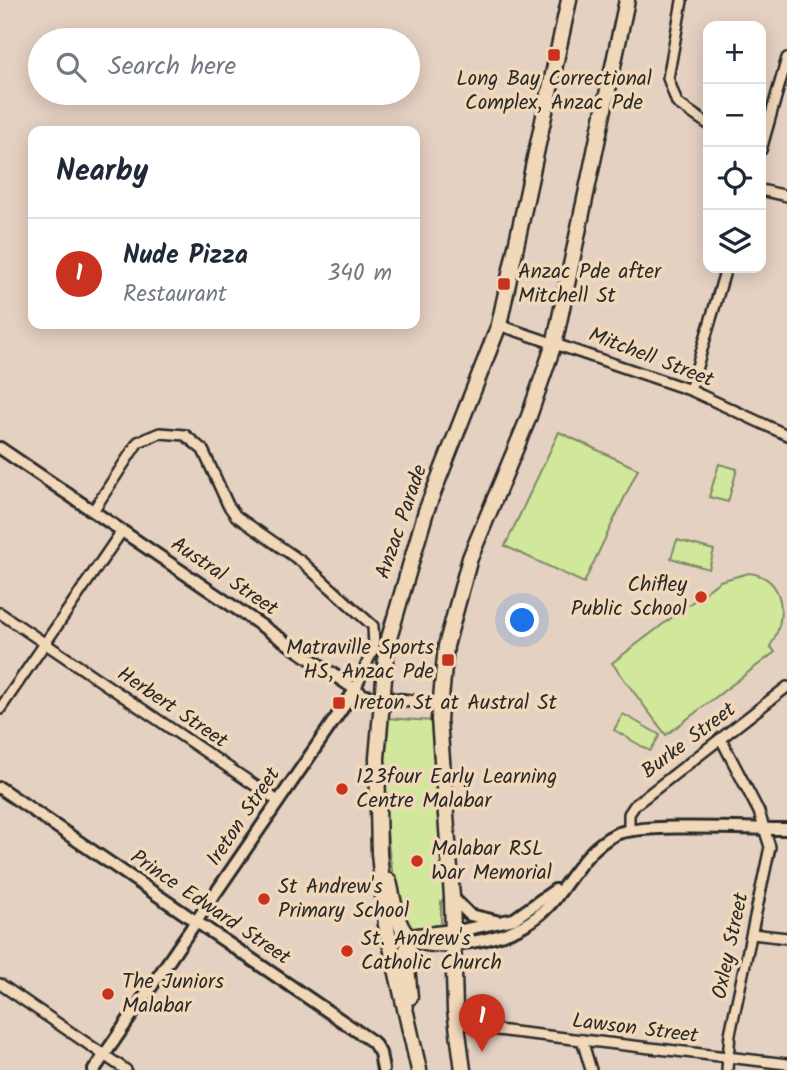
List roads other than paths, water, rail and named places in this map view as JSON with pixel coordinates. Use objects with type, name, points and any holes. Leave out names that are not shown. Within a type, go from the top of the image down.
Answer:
[{"type":"main road","name":"Anzac Parade","points":[[419,1070],[386,925],[379,852],[380,700],[387,645],[410,558],[499,325],[569,0]]},
{"type":"main road","points":[[462,1069],[455,1010],[452,897],[439,704],[446,646],[458,592],[528,419],[555,341],[627,0]]},
{"type":"main road","points":[[379,852],[400,923],[411,939]]},
{"type":"main road","points":[[411,939],[454,938]]},
{"type":"main road","points":[[411,939],[405,957],[412,1037]]},
{"type":"street","points":[[682,1],[668,78],[677,103],[703,121]]},
{"type":"street","points":[[762,147],[786,63]]},
{"type":"street","points":[[766,191],[787,196]]},
{"type":"street","points":[[690,390],[725,273]]},
{"type":"street","name":"Mitchell Street","points":[[499,325],[555,341],[690,390],[787,435]]},
{"type":"street","points":[[93,511],[138,442],[151,435],[167,432],[189,438],[203,450],[228,505],[236,516],[309,568],[373,626],[374,647],[355,690]]},
{"type":"street","name":"Austral Street","points":[[0,448],[355,690],[380,700],[439,704]]},
{"type":"street","points":[[0,709],[122,531]]},
{"type":"street","name":"Herbert Street","points":[[0,612],[278,801]]},
{"type":"street","name":"Burke Street","points":[[629,831],[629,814],[635,805],[787,687]]},
{"type":"street","name":"Ireton Street","points":[[94,1070],[355,690]]},
{"type":"street","points":[[721,739],[765,829]]},
{"type":"street","name":"Prince Edward Street","points":[[0,788],[373,1042],[380,1053],[383,1070]]},
{"type":"street","name":"Oxley Street","points":[[727,1070],[726,1058],[770,847],[765,829]]},
{"type":"street","points":[[454,938],[489,938],[523,926],[548,906],[595,849],[612,836],[629,831],[787,829]]},
{"type":"street","points":[[454,938],[508,922],[562,887]]},
{"type":"street","points":[[452,897],[476,918],[508,922]]},
{"type":"street","points":[[752,934],[787,938]]},
{"type":"street","points":[[0,984],[127,1070]]},
{"type":"street","name":"Lawson Street","points":[[455,1010],[464,1020],[480,1028],[787,1064]]},
{"type":"street","points":[[460,1045],[480,1028]]},
{"type":"street","points":[[582,1040],[591,1070]]},
{"type":"place","name":"Long Bay Correctional Complex, Anzac Pde","points":[[554,55]]},
{"type":"place","name":"Anzac Pde after Mitchell St","points":[[504,284]]},
{"type":"place","name":"Chifley Public School","points":[[701,597]]},
{"type":"place","name":"Matraville Sports HS, Anzac Pde","points":[[448,660]]},
{"type":"place","name":"Ireton St at Austral St","points":[[339,703]]},
{"type":"place","name":"123four Early Learning Centre Malabar","points":[[342,789]]},
{"type":"place","name":"Malabar RSL War Memorial","points":[[417,861]]},
{"type":"place","name":"St Andrew's Primary School","points":[[264,899]]},
{"type":"place","name":"St. Andrew's Catholic Church","points":[[347,951]]},
{"type":"place","name":"The Juniors Malabar","points":[[108,994]]},
{"type":"place","name":"Nude Pizza","points":[[482,1052]]}]
